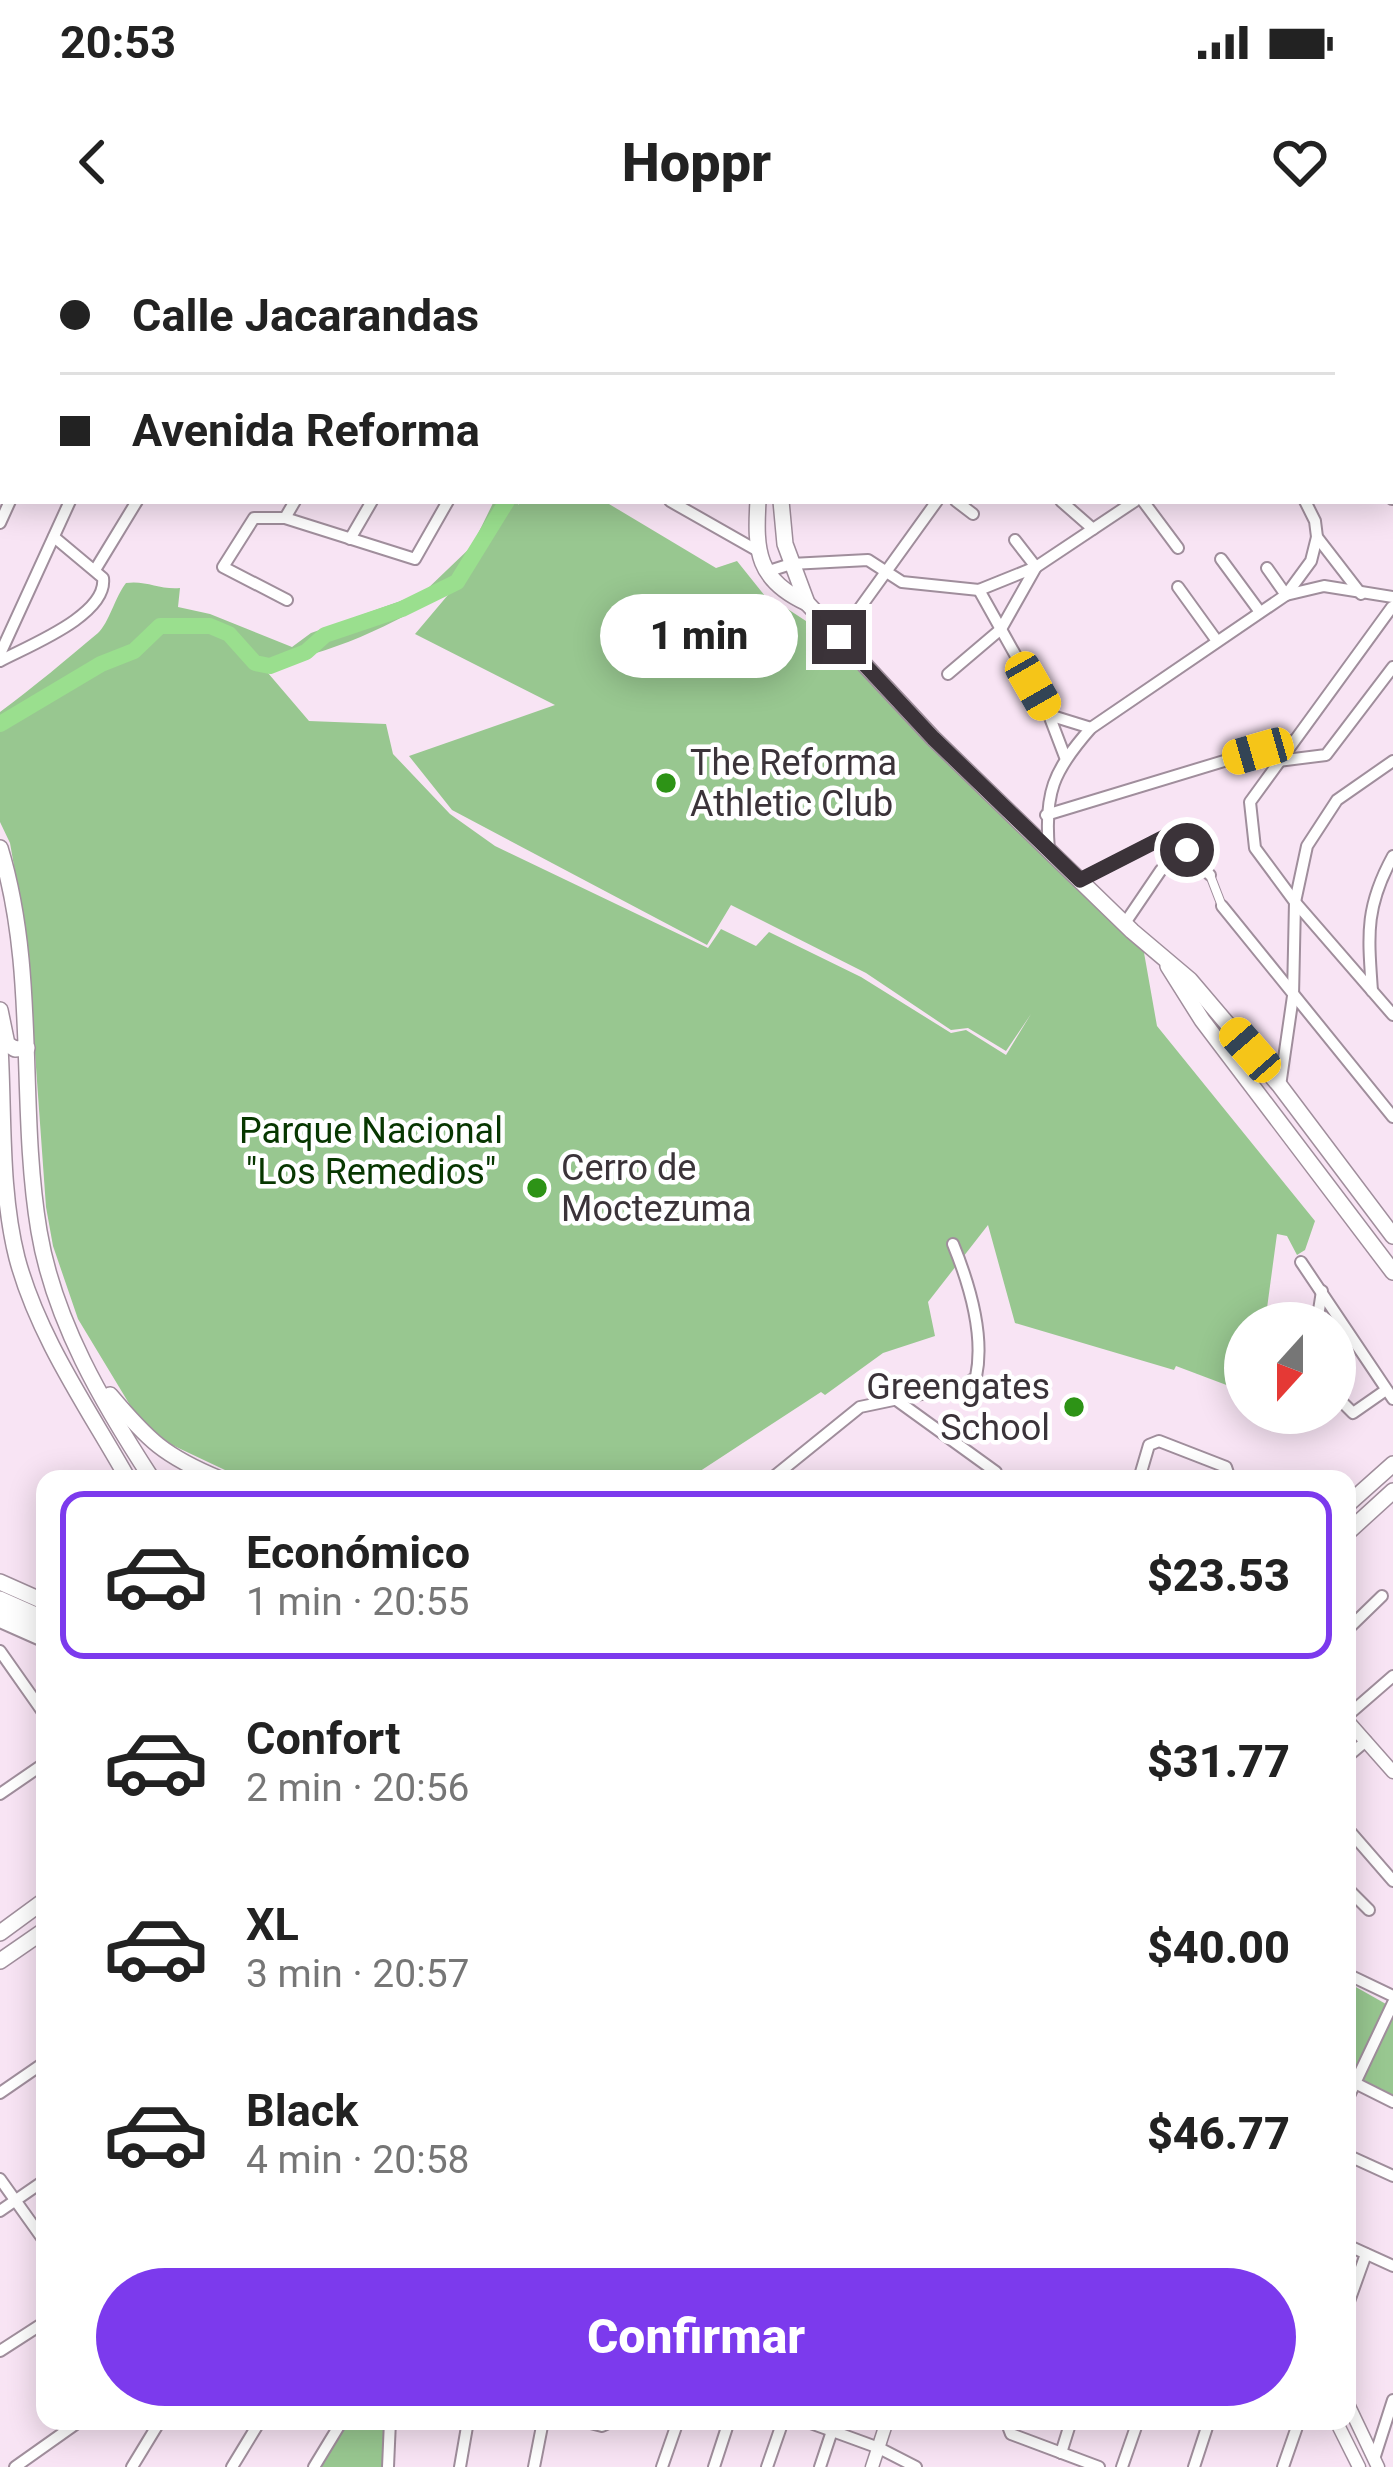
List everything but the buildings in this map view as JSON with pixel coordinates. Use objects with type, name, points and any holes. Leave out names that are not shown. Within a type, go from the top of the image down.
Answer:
[{"type":"main road","points":[[758,508],[758,551],[766,572],[788,595],[807,603]]},
{"type":"main road","points":[[781,509],[791,564],[807,603],[933,738],[1124,923],[1190,980],[1321,1137],[1393,1236]]},
{"type":"main road","points":[[0,848],[16,926],[39,1232],[66,1322],[88,1371],[147,1470]]},
{"type":"main road","points":[[1164,958],[1202,1020],[1393,1272]]},
{"type":"main road","points":[[0,1010],[8,1044],[27,1048]]},
{"type":"main road","points":[[0,1047],[8,1185],[24,1282],[44,1329],[123,1470]]},
{"type":"main road","points":[[88,1371],[149,1442],[197,1470]]},
{"type":"main road","points":[[1356,1497],[1393,1464]]},
{"type":"main road","points":[[1356,1525],[1393,1491]]},
{"type":"main road","points":[[0,1582],[36,1598]]},
{"type":"main road","points":[[0,1599],[36,1615]]},
{"type":"main road","points":[[0,1612],[36,1627]]},
{"type":"main road","points":[[0,1933],[36,1907]]},
{"type":"main road","points":[[0,1961],[36,1936]]},
{"type":"street","points":[[0,658],[69,504]]},
{"type":"street","points":[[95,571],[135,504]]},
{"type":"street","points":[[285,518],[294,504]]},
{"type":"street","points":[[350,539],[370,504]]},
{"type":"street","points":[[287,600],[223,567],[254,518],[285,518],[415,559],[446,504]]},
{"type":"street","points":[[675,504],[758,551]]},
{"type":"street","points":[[839,637],[935,504]]},
{"type":"street","points":[[960,504],[973,514]]},
{"type":"street","points":[[1065,504],[1094,529]]},
{"type":"street","points":[[1141,504],[1178,548]]},
{"type":"street","points":[[1286,595],[1310,561],[1317,537],[1306,504]]},
{"type":"street","points":[[766,572],[791,564],[868,560],[902,582],[979,590],[1036,567],[1094,529],[1117,506]]},
{"type":"street","points":[[758,508],[781,509]]},
{"type":"street","points":[[0,658],[84,616],[106,585],[54,537]]},
{"type":"street","points":[[1317,537],[1359,593]]},
{"type":"street","points":[[1015,540],[1036,567]]},
{"type":"street","points":[[1221,559],[1260,612]]},
{"type":"street","points":[[948,674],[1001,629],[1036,567]]},
{"type":"street","points":[[1267,568],[1286,595]]},
{"type":"street","points":[[1049,850],[1046,814],[1051,787],[1065,757],[1090,728],[1286,595],[1324,586],[1392,604],[1250,802],[1256,848],[1295,902],[1393,1015]]},
{"type":"street","points":[[1178,587],[1217,640]]},
{"type":"street","points":[[979,590],[1049,715],[1065,757]]},
{"type":"street","points":[[1258,751],[1278,761],[1326,755],[1393,668]]},
{"type":"street","points":[[1049,715],[1090,728]]},
{"type":"street","points":[[1046,814],[1292,740]]},
{"type":"street","points":[[1280,1086],[1293,996],[1295,902],[1306,846],[1325,812],[1393,760]]},
{"type":"street","points":[[1080,880],[1178,830],[1187,834],[1189,855],[1210,875],[1222,906],[1393,1117]]},
{"type":"street","points":[[1372,991],[1367,924],[1377,884],[1393,856]]},
{"type":"street","points":[[1124,923],[1161,870]]},
{"type":"street","points":[[1301,1152],[1321,1137]]},
{"type":"street","points":[[1365,1235],[1368,1222],[1381,1221]]},
{"type":"street","points":[[782,1470],[860,1408],[965,1385],[976,1377],[980,1360],[968,1281],[953,1244]]},
{"type":"street","points":[[1301,1262],[1389,1394],[1356,1411]]},
{"type":"street","points":[[1320,1302],[1322,1291]]},
{"type":"street","points":[[895,1399],[993,1470]]},
{"type":"street","points":[[1142,1470],[1149,1445],[1160,1441],[1227,1470]]},
{"type":"street","points":[[1356,1621],[1382,1596]]},
{"type":"street","points":[[0,1622],[36,1638]]},
{"type":"street","points":[[0,1651],[36,1702]]},
{"type":"street","points":[[0,1679],[14,1670]]},
{"type":"street","points":[[1356,1710],[1393,1676]]},
{"type":"street","points":[[1356,1729],[1391,1766]]},
{"type":"street","points":[[1356,1749],[1366,1741]]},
{"type":"street","points":[[0,1794],[36,1769]]},
{"type":"street","points":[[1356,1838],[1393,1881]]},
{"type":"street","points":[[1356,1897],[1370,1910]]},
{"type":"street","points":[[1356,1979],[1393,2000],[1356,2071]]},
{"type":"street","points":[[0,2093],[36,2068]]},
{"type":"street","points":[[1356,2084],[1393,2102]]},
{"type":"street","points":[[1356,2159],[1393,2176]]},
{"type":"street","points":[[0,2179],[36,2229]]},
{"type":"street","points":[[0,2211],[36,2186]]},
{"type":"street","points":[[1356,2250],[1393,2266]]},
{"type":"street","points":[[1356,2282],[1366,2254]]},
{"type":"street","points":[[0,2351],[36,2327]]},
{"type":"street","points":[[1376,2462],[1393,2400]]},
{"type":"street","points":[[1356,2421],[1376,2462]]},
{"type":"street","points":[[15,2467],[67,2430]]},
{"type":"street","points":[[132,2467],[155,2430]]},
{"type":"street","points":[[232,2467],[255,2430]]},
{"type":"street","points":[[314,2467],[337,2430]]},
{"type":"street","points":[[388,2467],[390,2430]]},
{"type":"street","points":[[460,2467],[466,2430]]},
{"type":"street","points":[[534,2467],[541,2430]]},
{"type":"street","points":[[662,2467],[674,2430]]},
{"type":"street","points":[[714,2467],[726,2430]]},
{"type":"street","points":[[767,2467],[780,2430]]},
{"type":"street","points":[[872,2467],[884,2430]]},
{"type":"street","points":[[1014,2430],[1099,2467]]},
{"type":"street","points":[[1061,2453],[1068,2430]]},
{"type":"street","points":[[1123,2466],[1135,2430]]},
{"type":"street","points":[[1194,2467],[1206,2430]]},
{"type":"street","points":[[1283,2467],[1296,2430]]},
{"type":"street","points":[[1340,2430],[1359,2467]]},
{"type":"street","points":[[820,2467],[832,2431],[916,2467]]},
{"type":"green space","name":"Parque Nacional \"Los Remedios\"","points":[[493,504],[609,504],[716,568],[737,561],[794,632],[783,606],[829,636],[1143,947],[1157,1026],[1315,1221],[1305,1250],[1297,1255],[1287,1236],[1277,1234],[1268,1302],[1224,1302],[1224,1384],[1176,1366],[1174,1370],[1015,1323],[988,1225],[928,1302],[935,1336],[883,1353],[825,1395],[821,1392],[702,1470],[225,1470],[172,1445],[139,1420],[78,1319],[53,1246],[46,1207],[27,941],[10,843],[0,822],[0,712],[98,633],[126,583],[180,588],[178,607],[210,614],[292,647],[311,633],[423,593],[472,546]],"holes":[[[453,589],[415,634],[555,705],[409,756],[452,810],[707,945],[731,905],[866,973],[951,1030],[968,1028],[1006,1051],[1031,1014],[1006,1055],[966,1030],[951,1033],[861,977],[769,932],[756,946],[721,929],[708,948],[495,846],[450,814],[393,754],[386,724],[309,721],[262,666],[360,637]]]},
{"type":"green space","points":[[1356,1987],[1393,2008],[1393,2098],[1356,2080]]},
{"type":"green space","points":[[343,2430],[386,2430],[384,2467],[321,2467]]},
{"type":"waterway","points":[[0,724],[101,664],[134,651],[160,626],[210,626],[229,634],[255,663],[270,666],[306,652],[325,635],[402,609],[457,582],[505,504]]},
{"type":"place","name":"The Reforma Athletic Club","points":[[666,783]]},
{"type":"place","name":"Cerro de Moctezuma","points":[[537,1188]]},
{"type":"place","name":"Greengates School","points":[[1074,1407]]},
{"type":"route","points":[[839,637],[933,738],[1080,880],[1178,830],[1187,834],[1187,850]]}]
